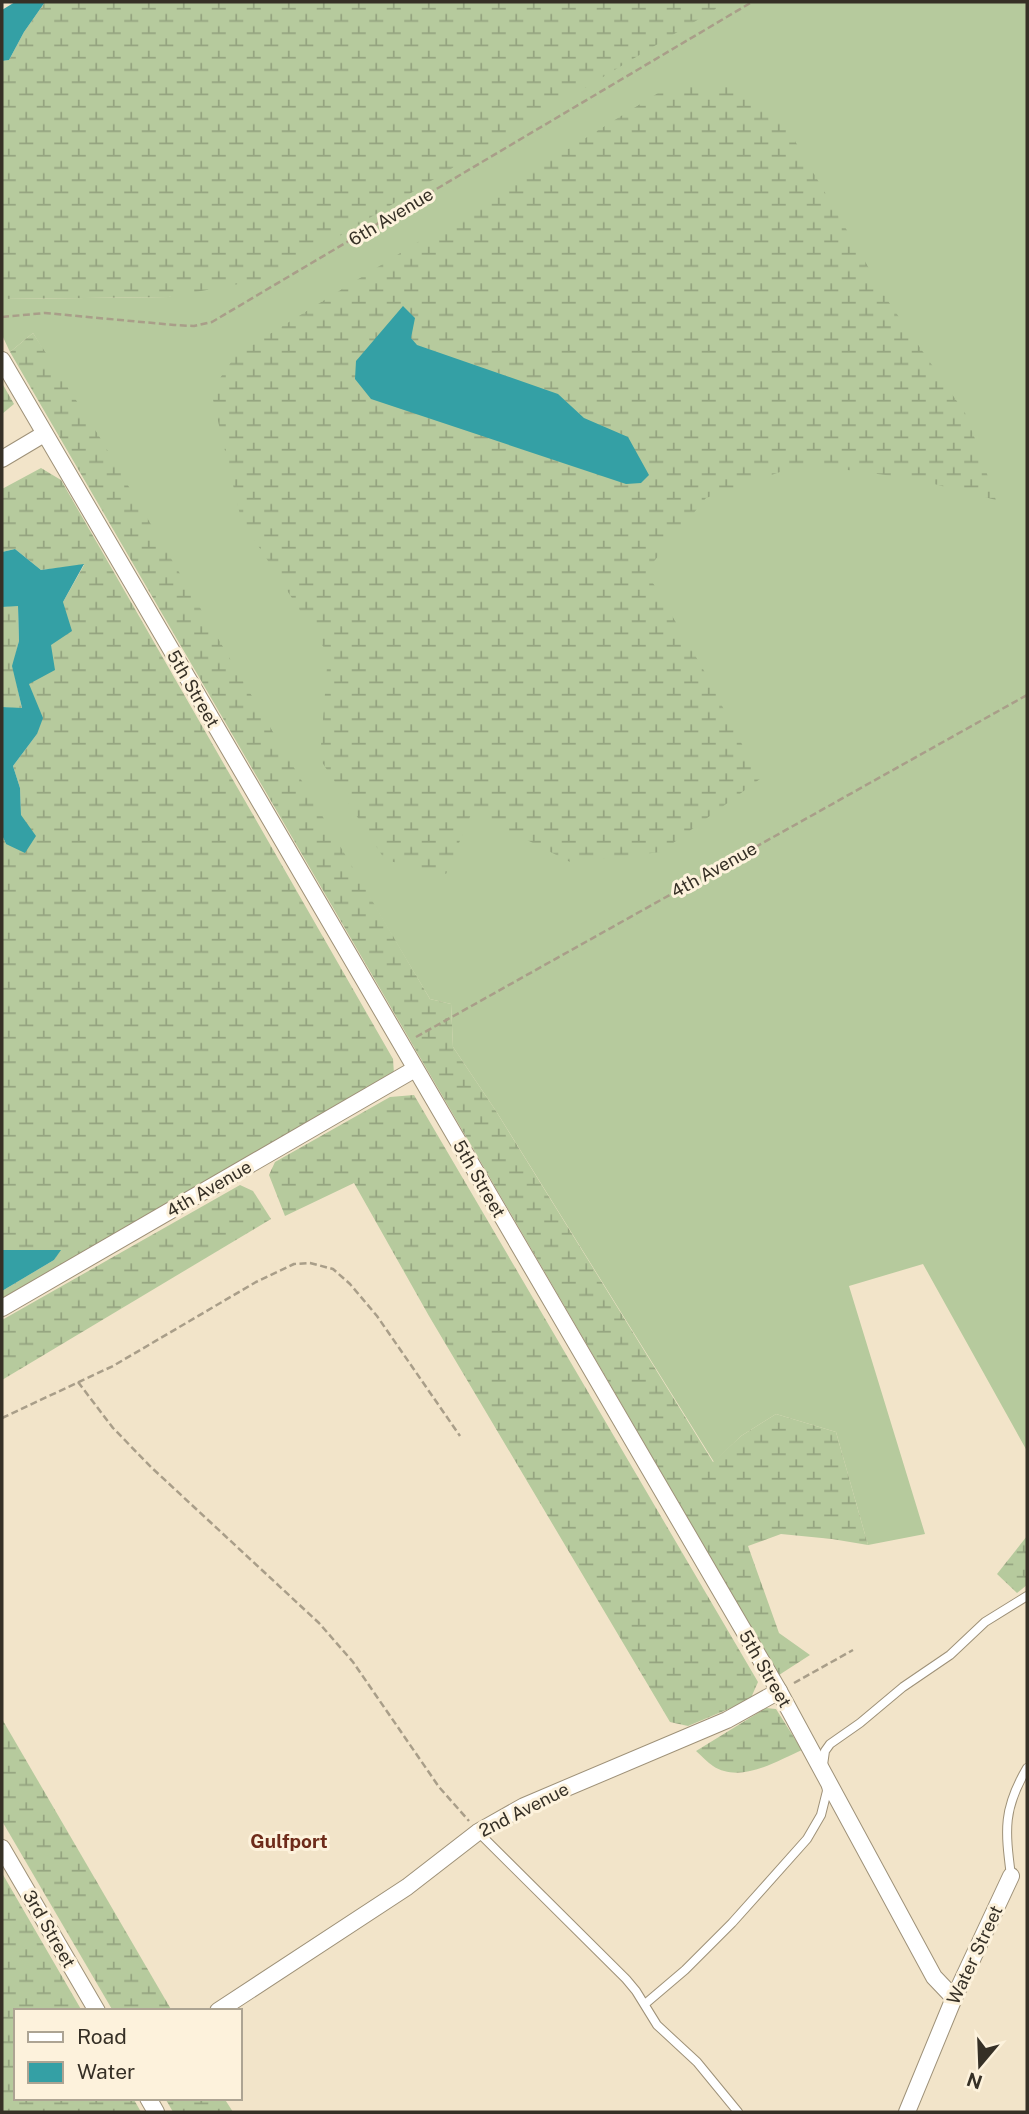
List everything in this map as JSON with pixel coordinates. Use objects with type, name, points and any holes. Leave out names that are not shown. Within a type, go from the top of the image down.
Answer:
[{"type":"street","name":"5th Street","points":[[2,360],[779,1691],[933,1977],[954,1998]]},
{"type":"street","points":[[2,459],[44,435]]},
{"type":"street","name":"4th Avenue","points":[[2,1308],[415,1069]]},
{"type":"street","name":"2nd Avenue","points":[[221,2009],[407,1887],[478,1832],[524,1807],[727,1720],[779,1691]]},
{"type":"street","name":"3rd Street","points":[[2,1848],[96,2009]]},
{"type":"street","name":"Water Street","points":[[907,2112],[954,1998],[1012,1876]]},
{"type":"lane","points":[[645,2004],[733,1923],[807,1839],[821,1815],[827,1791],[823,1762],[825,1751],[830,1744],[903,1687],[950,1655],[985,1622],[1027,1596]]},
{"type":"lane","points":[[1012,1876],[1007,1838],[1008,1811],[1014,1790],[1027,1768]]},
{"type":"lane","points":[[478,1832],[618,1971],[636,1991],[657,2025],[696,2062],[738,2112]]},
{"type":"path","name":"6th Avenue","points":[[2,317],[45,313],[174,325],[194,326],[212,322],[752,2]]},
{"type":"path","name":"4th Avenue","points":[[401,1045],[1027,695]]},
{"type":"path","points":[[2,1418],[113,1366],[256,1282],[294,1265],[310,1263],[334,1269],[350,1284],[383,1325],[460,1436]]},
{"type":"path","points":[[78,1382],[113,1428],[152,1468],[319,1623],[353,1662],[439,1787],[478,1832]]},
{"type":"path","points":[[779,1691],[853,1650]]},
{"type":"green space","points":[[45,2],[724,4],[270,278],[169,297],[2,299],[2,61],[9,60]]},
{"type":"green space","points":[[722,2],[1027,2],[1027,1451],[923,1264],[849,1286],[925,1534],[868,1545],[836,1432],[776,1414],[741,1436],[714,1462],[496,1111],[453,1047],[451,1004],[430,999],[33,333],[10,352],[2,335],[2,299],[169,297]]},
{"type":"green space","points":[[671,85],[734,87],[781,117],[888,301],[967,416],[996,500],[915,479],[803,464],[706,498],[646,571],[703,669],[760,779],[661,852],[570,862],[472,812],[446,874],[385,860],[320,759],[328,654],[241,519],[211,391],[236,355]],"holes":[[[415,318],[411,338],[417,345],[558,394],[584,418],[628,437],[356,361]]]},
{"type":"green space","points":[[33,333],[99,436],[430,999],[451,1004],[453,1047],[496,1111],[713,1462],[741,1436],[776,1414],[836,1432],[868,1545],[781,1534],[748,1546],[779,1633],[810,1655],[779,1675],[10,352]]},
{"type":"green space","points":[[2,383],[14,404],[2,414]]},
{"type":"green space","points":[[41,468],[61,480],[393,1059],[394,1074],[2,1299],[2,1291],[54,1260],[60,1250],[2,1250],[2,835],[6,844],[21,816],[20,788],[13,766],[37,734],[29,684],[51,644],[63,602],[84,565],[41,570],[15,549],[2,552],[2,489]]},
{"type":"green space","points":[[18,605],[19,641],[13,666],[22,709],[2,707],[2,607]]},
{"type":"green space","points":[[414,1095],[758,1682],[750,1700],[688,1726],[670,1722],[429,1316],[354,1183],[285,1216],[269,1175],[275,1162],[390,1097]]},
{"type":"green space","points":[[240,1185],[253,1191],[271,1219],[2,1380],[2,1320]]},
{"type":"green space","points":[[1027,1536],[1027,1585],[1017,1593],[997,1574]]},
{"type":"green space","points":[[766,1708],[776,1709],[802,1750],[770,1765],[735,1773],[713,1766],[696,1751]]},
{"type":"green space","points":[[2,1719],[171,2009],[112,2009],[2,1821]]},
{"type":"green space","points":[[2,1873],[81,2009],[14,2009],[14,2100],[134,2100],[141,2112],[2,2112]]},
{"type":"green space","points":[[166,2100],[225,2100],[233,2112],[173,2112]]},
{"type":"water","points":[[15,2],[45,2],[9,60],[2,61],[2,10]]},
{"type":"water","points":[[403,306],[415,318],[411,338],[417,345],[558,394],[584,418],[628,437],[649,475],[641,483],[626,484],[371,399],[355,379],[356,361]]},
{"type":"water","points":[[15,549],[41,570],[84,564],[63,602],[72,631],[51,645],[55,670],[29,684],[43,718],[37,734],[13,766],[20,788],[21,815],[36,836],[25,853],[6,844],[2,835],[2,707],[22,708],[12,666],[19,641],[18,606],[2,607],[2,552]]},
{"type":"water","points":[[2,1250],[61,1250],[54,1260],[2,1291]]},
{"type":"district","name":"Gulfport","points":[[289,1841]]}]
